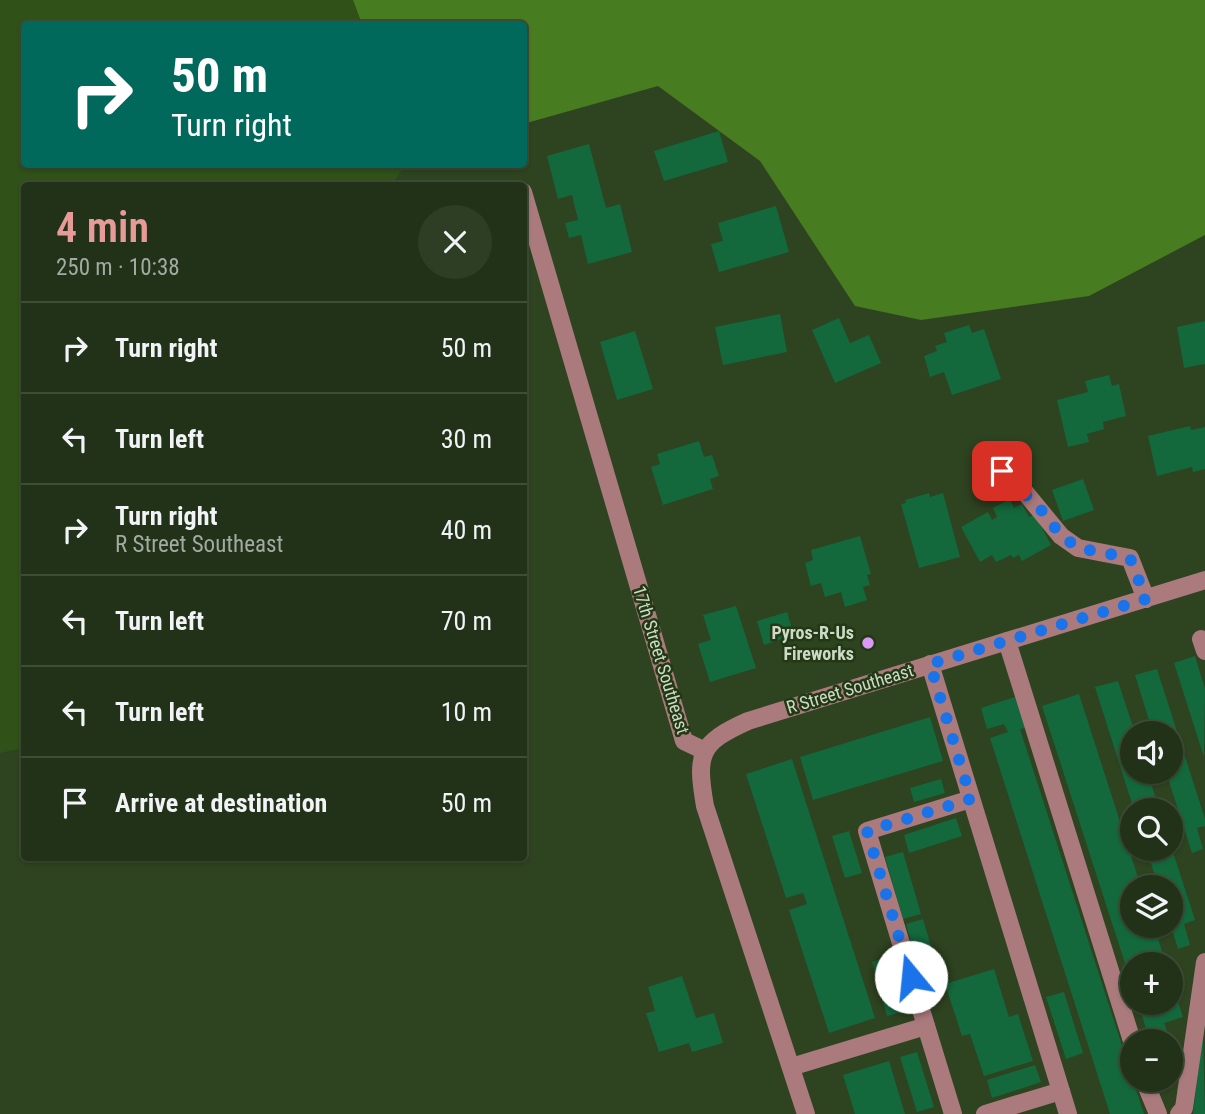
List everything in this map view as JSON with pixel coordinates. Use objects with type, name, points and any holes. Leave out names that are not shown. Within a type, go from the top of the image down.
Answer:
[{"type":"street","name":"17th Street Southeast","points":[[527,205],[684,741],[705,751],[701,768],[705,806],[806,1114]]},
{"type":"street","points":[[986,458],[1019,485],[1061,536],[1079,548],[1130,558],[1146,599]]},
{"type":"street","name":"R Street Southeast","points":[[705,751],[719,734],[748,721],[1205,580]]},
{"type":"street","points":[[1007,641],[1128,1029]]},
{"type":"street","points":[[930,664],[1068,1114]]},
{"type":"street","points":[[953,1114],[867,831],[971,799]]},
{"type":"street","points":[[1179,1114],[1184,1108],[1205,962]]},
{"type":"street","points":[[790,1067],[926,1026]]},
{"type":"street","points":[[985,1114],[1061,1091]]},
{"type":"street","points":[[1149,1092],[1158,1114]]},
{"type":"green space","points":[[0,0],[353,0],[361,21],[21,21],[21,168],[403,168],[394,182],[21,182],[21,749],[0,753]]},
{"type":"green space","points":[[353,0],[1205,0],[1205,235],[1089,296],[921,320],[855,306],[760,161],[658,86],[527,123],[527,21],[361,21]]},
{"type":"building","points":[[719,131],[728,162],[664,181],[654,151]]},
{"type":"building","points":[[589,144],[606,208],[620,204],[632,252],[588,264],[581,235],[569,238],[565,223],[578,220],[572,195],[558,199],[547,156]]},
{"type":"building","points":[[776,206],[789,252],[719,272],[711,244],[723,241],[718,223]]},
{"type":"building","points":[[780,314],[787,352],[723,365],[715,327]]},
{"type":"building","points":[[839,318],[850,343],[869,335],[881,363],[835,383],[812,330]]},
{"type":"building","points":[[1205,321],[1205,364],[1184,368],[1177,327]]},
{"type":"building","points":[[969,325],[972,333],[984,329],[1001,379],[952,395],[944,372],[930,377],[924,356],[937,351],[935,346],[947,342],[944,333]]},
{"type":"building","points":[[635,331],[653,389],[617,400],[600,342]]},
{"type":"building","points":[[1109,375],[1112,386],[1119,384],[1126,416],[1103,422],[1104,429],[1087,434],[1089,442],[1068,447],[1057,400],[1088,392],[1085,381]]},
{"type":"building","points":[[1190,426],[1191,430],[1205,427],[1205,469],[1193,472],[1192,467],[1157,476],[1148,436]]},
{"type":"building","points":[[699,441],[704,457],[712,455],[719,476],[710,479],[713,489],[663,505],[651,467],[660,464],[657,454]]},
{"type":"building","points":[[1083,479],[1094,510],[1063,521],[1052,490]]},
{"type":"building","points":[[929,493],[930,497],[943,493],[960,557],[919,568],[901,504],[906,503],[905,500]]},
{"type":"building","points":[[1010,499],[1014,508],[1022,504],[1029,517],[1035,514],[1051,545],[1022,561],[1019,555],[1013,558],[1011,555],[996,562],[992,555],[980,562],[961,527],[988,512],[992,520],[997,517],[993,508]]},
{"type":"building","points":[[860,536],[871,574],[867,575],[870,585],[863,587],[867,600],[845,607],[841,592],[825,597],[821,583],[811,586],[805,563],[813,560],[811,550]]},
{"type":"building","points":[[736,606],[756,668],[710,682],[698,644],[711,640],[703,615]]},
{"type":"building","points":[[787,612],[794,635],[764,645],[757,621]]},
{"type":"building","points":[[1195,656],[1205,689],[1204,757],[1174,663]]},
{"type":"building","points":[[1157,669],[1174,721],[1149,721],[1135,675]]},
{"type":"building","points":[[1118,681],[1131,721],[1120,721],[1120,766],[1095,687]]},
{"type":"building","points":[[1079,694],[1120,822],[1120,861],[1133,861],[1137,875],[1120,875],[1120,938],[1158,938],[1162,952],[1121,952],[1042,706]]},
{"type":"building","points":[[1015,697],[1025,728],[1020,729],[1120,1039],[1120,1092],[1137,1092],[1144,1114],[1110,1114],[990,738],[1008,732],[1004,724],[987,729],[981,708]]},
{"type":"building","points":[[930,717],[943,761],[813,800],[800,757]]},
{"type":"building","points":[[1183,750],[1205,819],[1205,826],[1197,828],[1203,849],[1192,853],[1183,825],[1183,798],[1174,798],[1170,784],[1183,784]]},
{"type":"building","points":[[792,759],[875,1018],[829,1033],[789,910],[807,904],[803,893],[786,898],[746,774]]},
{"type":"building","points":[[941,779],[945,793],[914,802],[910,788]]},
{"type":"building","points":[[1126,784],[1151,784],[1156,798],[1130,798]]},
{"type":"building","points":[[956,818],[962,836],[909,853],[904,835]]},
{"type":"building","points":[[849,831],[862,873],[845,878],[832,836]]},
{"type":"building","points":[[903,852],[921,914],[903,919],[885,857]]},
{"type":"building","points":[[1150,861],[1176,861],[1180,875],[1155,875]]},
{"type":"building","points":[[1183,883],[1195,920],[1184,924],[1190,945],[1178,949],[1175,938],[1183,938]]},
{"type":"building","points":[[923,919],[941,981],[924,986],[906,924]]},
{"type":"building","points":[[889,957],[905,1011],[887,1016],[872,962]]},
{"type":"building","points":[[994,969],[1009,1017],[1018,1014],[1033,1061],[984,1076],[970,1034],[962,1036],[945,984]]},
{"type":"building","points":[[682,976],[696,1018],[714,1013],[723,1043],[692,1052],[689,1043],[659,1052],[646,1013],[655,1011],[648,987]]},
{"type":"building","points":[[1064,992],[1083,1053],[1066,1059],[1046,997]]},
{"type":"building","points":[[1142,1015],[1182,1015],[1164,1023],[1166,1029],[1146,1029]]},
{"type":"building","points":[[1203,1035],[1205,1114],[1193,1114]]},
{"type":"building","points":[[917,1052],[934,1107],[917,1112],[900,1057]]},
{"type":"building","points":[[889,1061],[905,1114],[855,1114],[843,1075]]},
{"type":"building","points":[[1035,1065],[1041,1082],[992,1098],[987,1080]]},
{"type":"place","name":"Pyros-R-Us Fireworks","points":[[868,643]]},
{"type":"route","points":[[911,977],[867,831],[971,799],[930,664],[1146,599],[1135,565],[1130,558],[1079,548],[1061,536],[1019,485],[1002,471]]}]
